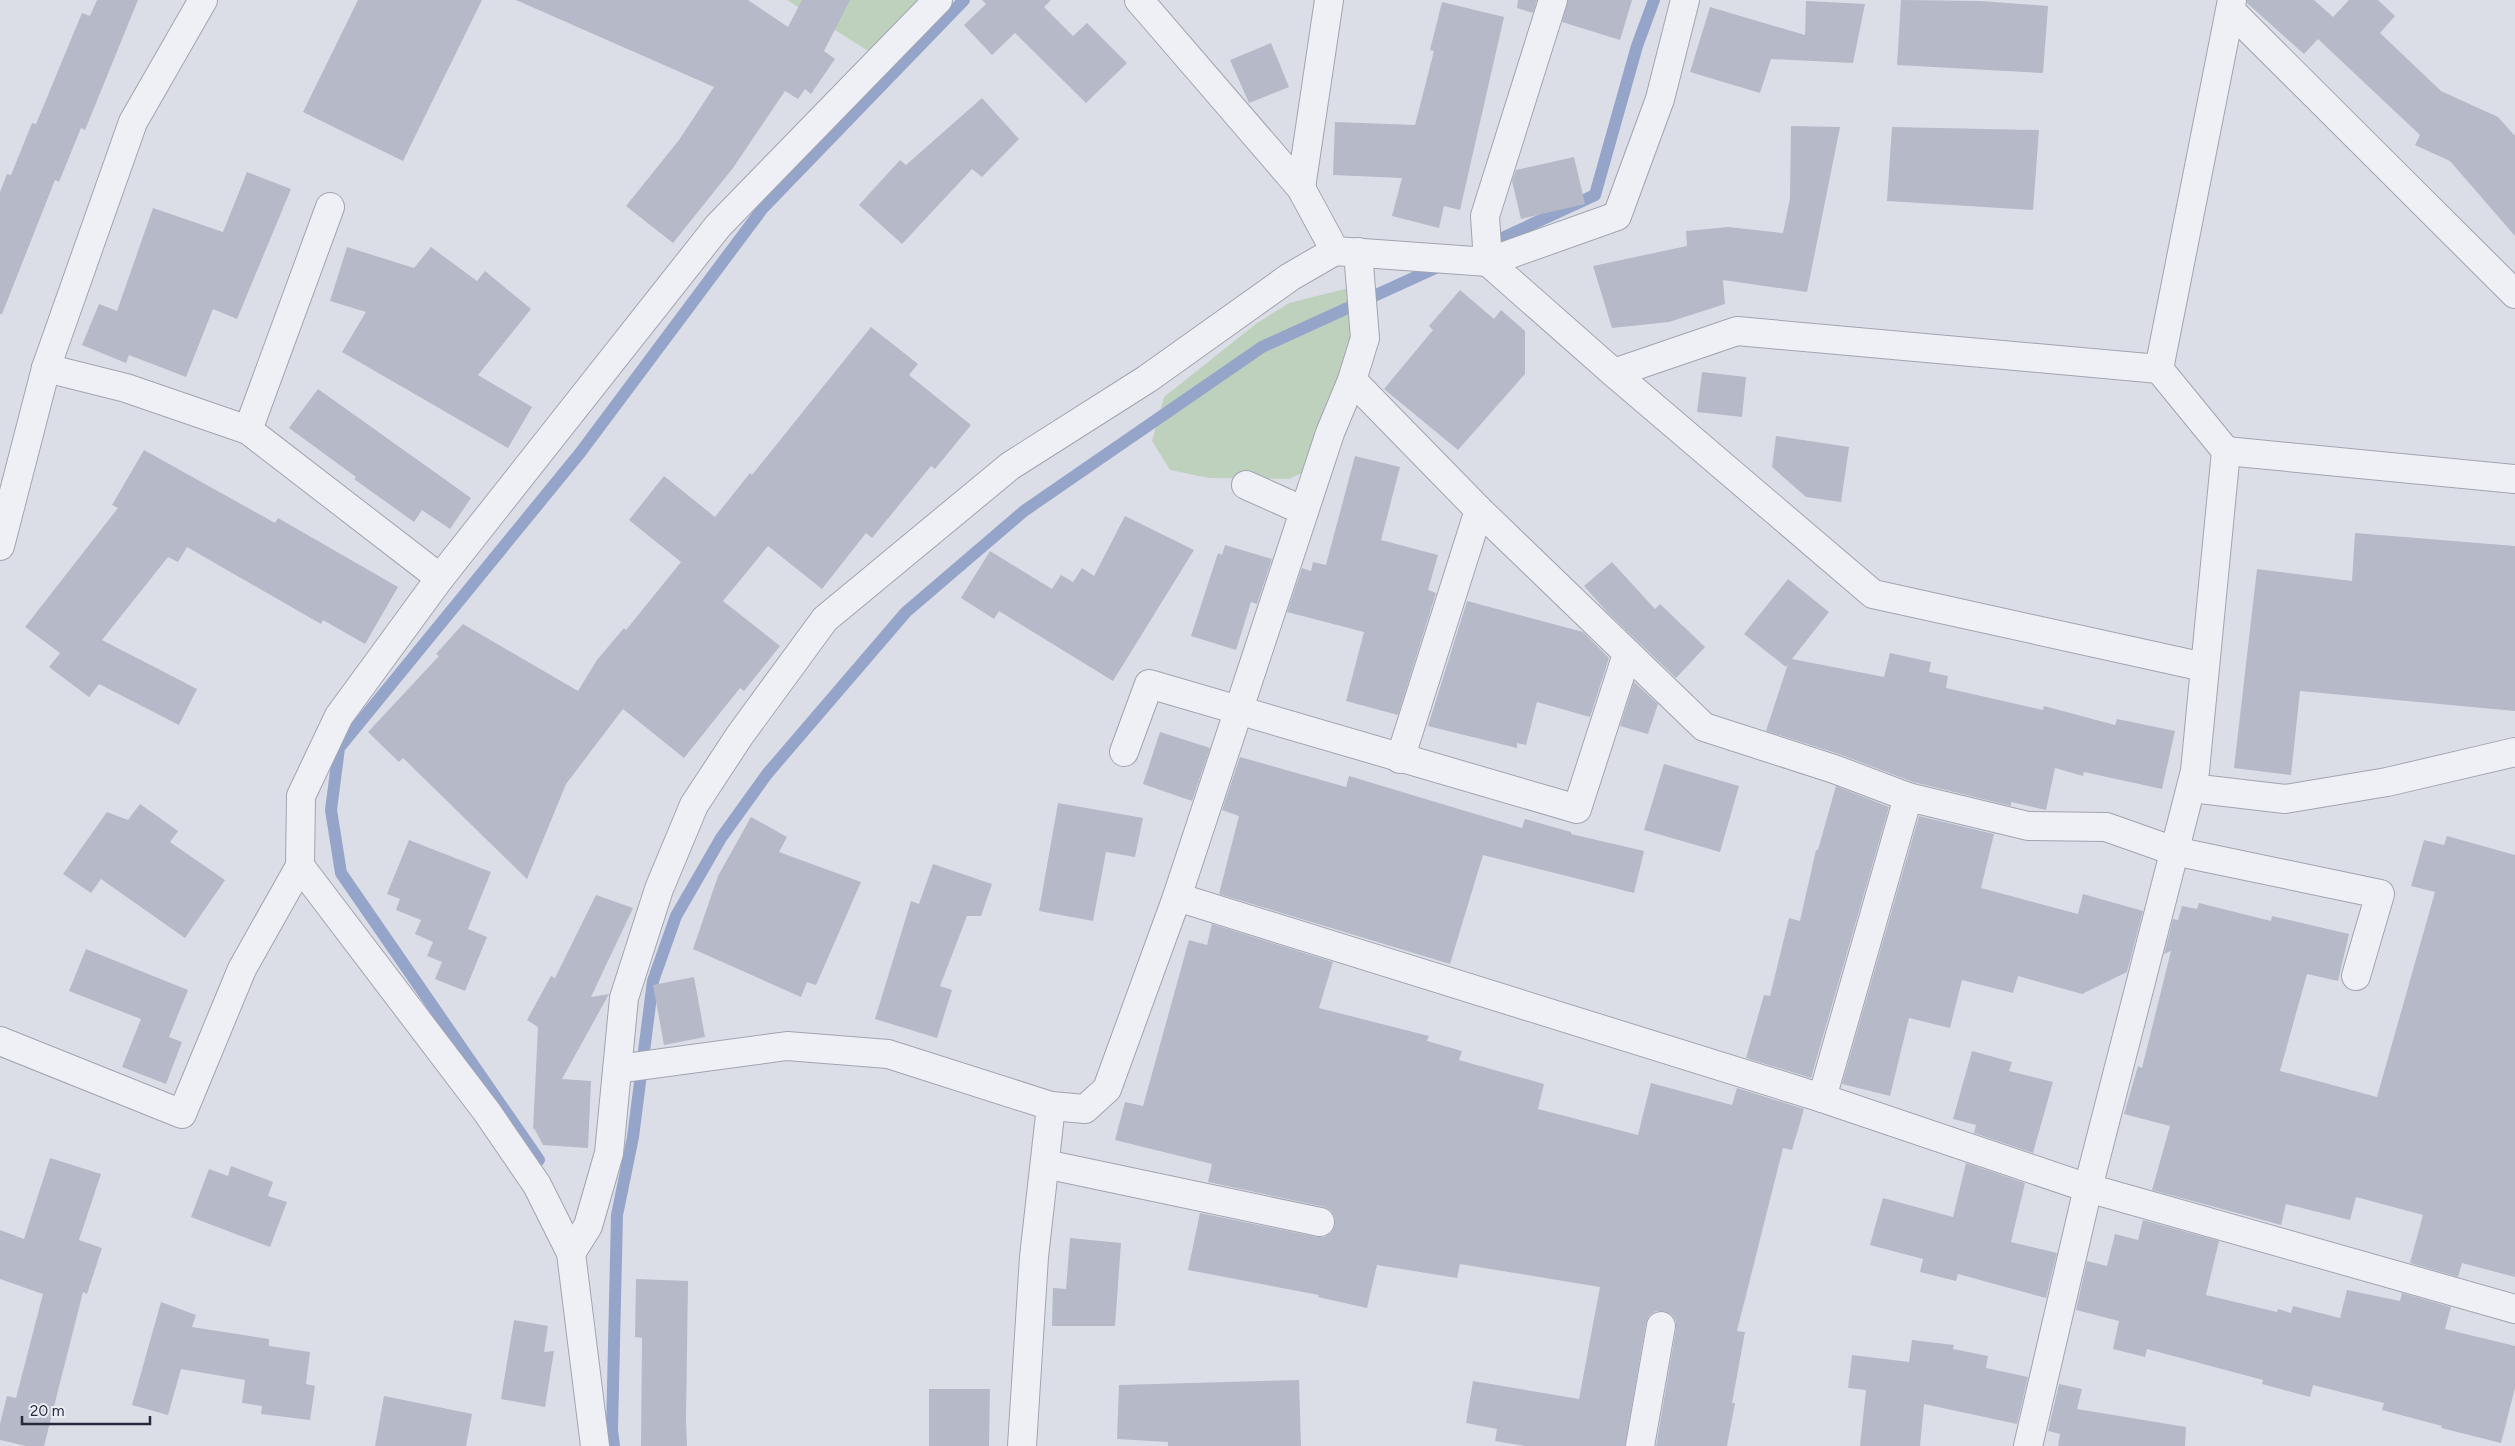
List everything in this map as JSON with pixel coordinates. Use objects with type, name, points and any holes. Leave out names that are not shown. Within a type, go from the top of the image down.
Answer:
[{"type":"street","points":[[0,546],[46,368],[133,122],[203,0]]},
{"type":"street","points":[[0,1042],[182,1114],[242,970],[300,866],[301,796],[339,716],[440,578],[718,226],[938,0]]},
{"type":"street","points":[[617,1068],[787,1046],[888,1054],[1051,1106],[1085,1109],[1107,1089],[1177,897],[1330,433],[1352,380],[1365,338],[1347,252],[1301,188],[1139,0]]},
{"type":"street","points":[[1301,188],[1329,0]]},
{"type":"street","points":[[1553,0],[1485,216],[1488,262],[1614,373],[1873,594],[2204,667]]},
{"type":"street","points":[[571,1253],[588,1226],[609,1153],[624,998],[659,889],[694,805],[740,735],[825,619],[1010,466],[1147,379],[1290,276],[1347,252],[1488,262],[1617,216],[1660,99],[1685,0]]},
{"type":"street","points":[[2231,6],[2515,294]]},
{"type":"street","points":[[2159,369],[2231,6]]},
{"type":"street","points":[[248,430],[330,207]]},
{"type":"street","points":[[1614,373],[1737,331],[2159,369],[2226,450],[2515,479]]},
{"type":"street","points":[[46,368],[126,388],[248,430],[440,578]]},
{"type":"street","points":[[1352,380],[1478,510],[1704,726],[1834,769],[1908,797],[2028,826],[2106,827],[2174,851],[2380,894],[2356,976]]},
{"type":"street","points":[[2028,1446],[2088,1188],[2195,771],[2226,450]]},
{"type":"street","points":[[1246,485],[1304,511]]},
{"type":"street","points":[[1400,759],[1478,510]]},
{"type":"street","points":[[1124,752],[1148,684],[1400,759],[1577,809],[1627,654]]},
{"type":"street","points":[[2190,788],[2285,799],[2387,782],[2515,752]]},
{"type":"street","points":[[1822,1098],[1908,797]]},
{"type":"street","points":[[300,866],[487,1112],[537,1185],[571,1253],[596,1446]]},
{"type":"street","points":[[1177,897],[1822,1098],[2088,1188],[2515,1309]]},
{"type":"street","points":[[1022,1446],[1034,1257],[1051,1106]]},
{"type":"street","points":[[1045,1164],[1320,1222]]},
{"type":"street","points":[[1640,1446],[1661,1326]]},
{"type":"green space","points":[[787,0],[920,0],[870,52]]},
{"type":"green space","points":[[1353,287],[1362,346],[1306,471],[1289,479],[1209,478],[1170,470],[1152,441],[1164,397],[1257,323],[1289,303]]},
{"type":"building","points":[[97,0],[138,0],[85,130],[81,128],[59,182],[55,180],[2,314],[0,314],[0,192],[7,174],[11,175],[32,123],[36,124],[82,13],[90,16]]},
{"type":"building","points":[[358,0],[482,0],[403,161],[303,112]]},
{"type":"building","points":[[516,0],[748,0],[788,27],[802,0],[850,0],[824,51],[835,59],[811,94],[805,89],[798,99],[785,91],[733,168],[673,243],[626,206],[679,140],[714,87]]},
{"type":"building","points":[[982,0],[1051,0],[1044,7],[1073,36],[1087,23],[1127,63],[1086,103],[1015,33],[992,55],[964,25],[986,4]]},
{"type":"building","points":[[1518,0],[1537,0],[1533,13],[1517,8]]},
{"type":"building","points":[[1568,0],[1632,0],[1620,40],[1562,22]]},
{"type":"building","points":[[1901,0],[1980,1],[2048,6],[2043,73],[1897,65]]},
{"type":"building","points":[[2247,0],[2314,0],[2333,17],[2349,0],[2378,0],[2395,16],[2380,33],[2441,91],[2498,117],[2515,136],[2515,236],[2450,161],[2415,145],[2420,135],[2318,39],[2304,54],[2247,3]]},
{"type":"building","points":[[1806,1],[1865,4],[1853,63],[1771,59],[1760,93],[1690,72],[1710,7],[1805,35]]},
{"type":"building","points":[[1442,2],[1504,17],[1460,210],[1444,206],[1439,228],[1392,216],[1402,178],[1333,175],[1335,122],[1415,125],[1434,51],[1430,50]]},
{"type":"building","points":[[1271,43],[1289,87],[1249,103],[1230,60]]},
{"type":"building","points":[[982,98],[1019,139],[982,177],[972,169],[902,244],[859,205],[900,160],[906,165]]},
{"type":"building","points":[[1791,126],[1840,127],[1807,292],[1723,280],[1725,304],[1669,322],[1612,328],[1593,266],[1687,246],[1686,231],[1728,227],[1783,233],[1790,198]]},
{"type":"building","points":[[1892,127],[2039,130],[2033,210],[1887,201]]},
{"type":"building","points":[[1574,157],[1585,204],[1521,219],[1512,181],[1516,170]]},
{"type":"building","points":[[247,172],[291,189],[237,319],[213,309],[186,377],[129,355],[126,363],[82,345],[99,304],[117,311],[153,208],[223,232]]},
{"type":"building","points":[[347,247],[414,268],[431,247],[477,281],[485,271],[531,309],[478,375],[532,407],[508,448],[342,352],[366,312],[330,301]]},
{"type":"building","points":[[1460,290],[1494,319],[1501,310],[1525,331],[1525,374],[1458,450],[1384,389],[1433,330],[1429,326]]},
{"type":"building","points":[[871,327],[918,364],[909,375],[971,425],[935,469],[931,466],[872,538],[866,533],[822,589],[768,546],[723,601],[780,646],[744,691],[740,688],[684,758],[623,709],[566,784],[527,879],[403,758],[399,762],[368,732],[439,656],[436,654],[463,624],[578,691],[597,660],[624,628],[626,630],[681,562],[629,520],[664,476],[715,517],[750,473],[752,475]]},
{"type":"building","points":[[1702,372],[1746,377],[1742,417],[1697,412]]},
{"type":"building","points":[[318,389],[471,498],[450,529],[422,510],[414,522],[354,479],[356,477],[289,428]]},
{"type":"building","points":[[1776,436],[1849,447],[1841,502],[1806,497],[1772,467]]},
{"type":"building","points":[[144,450],[275,523],[278,518],[398,587],[365,644],[323,620],[321,624],[187,547],[178,562],[168,557],[102,640],[197,689],[179,725],[99,684],[89,697],[49,667],[60,653],[25,627],[118,508],[112,505]]},
{"type":"building","points":[[1355,456],[1400,467],[1381,540],[1438,555],[1428,590],[1436,593],[1398,715],[1346,701],[1364,632],[1287,612],[1302,568],[1311,571],[1313,562],[1326,565]]},
{"type":"building","points":[[1125,516],[1194,550],[1113,681],[999,611],[994,619],[961,598],[990,551],[1052,589],[1061,575],[1073,582],[1082,568],[1094,576]]},
{"type":"building","points":[[2355,533],[2515,546],[2515,711],[2300,691],[2291,775],[2234,768],[2257,569],[2352,581]]},
{"type":"building","points":[[1225,545],[1272,559],[1257,604],[1251,602],[1236,650],[1191,636],[1218,553],[1222,555]]},
{"type":"building","points":[[1612,562],[1655,609],[1660,604],[1705,647],[1676,678],[1608,613],[1584,586]]},
{"type":"building","points":[[1788,579],[1829,612],[1792,659],[1884,677],[1890,653],[1931,662],[1929,672],[1948,676],[1946,688],[2043,710],[2044,706],[2115,725],[2117,719],[2175,731],[2162,789],[2084,772],[2083,776],[2055,768],[2046,810],[2011,802],[2011,806],[1913,782],[1839,754],[1766,731],[1788,664],[1786,667],[1744,634]]},
{"type":"building","points":[[1467,601],[1583,632],[1609,658],[1590,717],[1537,702],[1526,745],[1517,743],[1517,748],[1428,726]]},
{"type":"building","points":[[1634,682],[1658,704],[1648,734],[1620,726]]},
{"type":"building","points":[[1160,732],[1210,748],[1192,801],[1143,784]]},
{"type":"building","points":[[1240,757],[1346,787],[1349,776],[1522,828],[1525,819],[1571,832],[1571,834],[1644,851],[1634,893],[1483,855],[1450,964],[1219,894],[1239,816],[1222,810]]},
{"type":"building","points":[[1664,764],[1739,786],[1720,852],[1644,830]]},
{"type":"building","points":[[1836,786],[1889,807],[1811,1078],[1746,1058],[1764,995],[1770,996],[1789,918],[1800,921],[1816,850],[1818,850]]},
{"type":"building","points":[[1058,803],[1143,818],[1135,857],[1106,852],[1093,921],[1039,911]]},
{"type":"building","points":[[140,804],[178,831],[170,842],[225,880],[185,938],[101,879],[91,893],[63,874],[107,812],[128,820]]},
{"type":"building","points":[[1919,816],[1994,834],[1981,888],[2078,914],[2083,894],[2143,911],[2127,972],[2082,994],[2018,976],[2013,993],[1962,980],[1950,1028],[1909,1018],[1890,1096],[1842,1084]]},
{"type":"building","points":[[751,817],[787,837],[779,852],[861,882],[816,985],[807,982],[801,997],[693,949],[718,876]]},
{"type":"building","points":[[2447,836],[2515,855],[2515,1277],[2462,1263],[2458,1277],[2410,1263],[2423,1215],[2356,1197],[2350,1220],[2286,1204],[2281,1225],[2152,1190],[2170,1126],[2124,1114],[2138,1066],[2142,1068],[2171,951],[2164,954],[2173,919],[2178,920],[2182,906],[2197,909],[2199,903],[2271,921],[2272,916],[2349,934],[2338,981],[2307,974],[2280,1071],[2377,1097],[2435,892],[2411,886],[2424,840],[2444,845]]},
{"type":"building","points":[[409,840],[491,872],[468,929],[487,937],[465,991],[435,979],[442,962],[427,956],[433,942],[415,934],[421,920],[396,910],[400,899],[387,894]]},
{"type":"building","points":[[933,864],[992,884],[981,916],[967,916],[940,986],[952,990],[937,1038],[875,1019],[911,901],[919,904]]},
{"type":"building","points":[[596,895],[633,908],[591,997],[609,994],[562,1079],[591,1081],[588,1148],[543,1145],[534,1128],[533,1130],[538,1027],[527,1020],[551,976],[555,978]]},
{"type":"building","points":[[1212,924],[1333,962],[1319,1008],[1429,1036],[1427,1041],[1462,1051],[1459,1060],[1544,1084],[1538,1109],[1638,1135],[1651,1083],[1732,1105],[1737,1088],[1804,1109],[1792,1150],[1783,1148],[1737,1331],[1745,1332],[1732,1403],[1735,1403],[1727,1446],[1656,1446],[1676,1329],[1676,1321],[1671,1314],[1663,1311],[1656,1311],[1649,1316],[1646,1323],[1625,1446],[1525,1446],[1495,1441],[1497,1429],[1466,1423],[1473,1381],[1579,1399],[1600,1287],[1460,1264],[1457,1278],[1377,1265],[1367,1308],[1318,1297],[1319,1295],[1188,1270],[1200,1213],[1317,1237],[1324,1237],[1331,1233],[1335,1225],[1335,1218],[1331,1211],[1324,1207],[1208,1182],[1212,1164],[1115,1140],[1125,1102],[1143,1106],[1189,940],[1207,945]]},
{"type":"building","points":[[86,949],[188,990],[169,1037],[182,1042],[166,1084],[122,1067],[141,1019],[69,991]]},
{"type":"building","points":[[694,977],[705,1037],[664,1045],[653,985]]},
{"type":"building","points":[[1972,1051],[2012,1062],[2009,1071],[2053,1082],[2033,1153],[1974,1133],[1976,1125],[1953,1119]]},
{"type":"building","points":[[50,1158],[101,1174],[79,1240],[102,1248],[87,1294],[83,1292],[44,1446],[26,1446],[0,1440],[0,1424],[7,1396],[16,1398],[43,1294],[0,1279],[0,1230],[24,1239]]},
{"type":"building","points":[[1966,1163],[2025,1183],[2011,1242],[2057,1253],[2046,1298],[1958,1274],[1956,1281],[1920,1272],[1923,1259],[1870,1245],[1883,1198],[1953,1217]]},
{"type":"building","points":[[231,1166],[273,1182],[268,1196],[287,1202],[270,1247],[191,1217],[209,1169],[228,1176]]},
{"type":"building","points":[[2143,1220],[2219,1241],[2206,1295],[2277,1312],[2278,1309],[2291,1313],[2293,1306],[2340,1318],[2347,1290],[2400,1301],[2402,1293],[2451,1307],[2445,1329],[2515,1346],[2515,1388],[2501,1443],[2441,1428],[2442,1426],[2382,1410],[2384,1403],[2313,1385],[2310,1397],[2262,1384],[2263,1380],[2147,1349],[2145,1357],[2113,1349],[2119,1321],[2076,1310],[2087,1261],[2107,1266],[2115,1234],[2138,1240]]},
{"type":"building","points":[[1070,1238],[1121,1243],[1115,1326],[1052,1326],[1053,1288],[1066,1289]]},
{"type":"building","points":[[636,1279],[688,1281],[687,1446],[641,1446],[642,1338],[635,1337]]},
{"type":"building","points":[[161,1302],[196,1315],[192,1327],[269,1339],[269,1346],[310,1352],[306,1384],[315,1386],[310,1420],[261,1414],[262,1406],[242,1403],[245,1380],[181,1369],[168,1415],[132,1405]]},
{"type":"building","points":[[514,1320],[548,1326],[544,1352],[554,1351],[545,1407],[501,1399]]},
{"type":"building","points":[[1912,1340],[1954,1345],[1953,1349],[1988,1356],[1986,1368],[2028,1377],[2017,1424],[1924,1404],[1920,1446],[1860,1446],[1866,1390],[1848,1388],[1852,1355],[1909,1362]]},
{"type":"building","points":[[1299,1380],[1301,1446],[1168,1446],[1168,1442],[1117,1439],[1119,1385]]},
{"type":"building","points":[[2059,1384],[2082,1389],[2077,1409],[2186,1427],[2185,1446],[2058,1446],[2060,1434],[2048,1431]]},
{"type":"building","points":[[929,1389],[990,1389],[989,1446],[929,1446]]},
{"type":"building","points":[[384,1396],[472,1414],[466,1446],[375,1446]]},
{"type":"waterway","points":[[539,1160],[341,873],[331,810],[339,748],[580,453],[763,208],[964,0]]},
{"type":"waterway","points":[[1485,246],[1595,195],[1637,46],[1654,0]]},
{"type":"waterway","points":[[614,1446],[612,1430],[617,1215],[633,1137],[653,981],[676,916],[721,838],[767,774],[906,612],[1024,511],[1262,347],[1442,265]]}]
